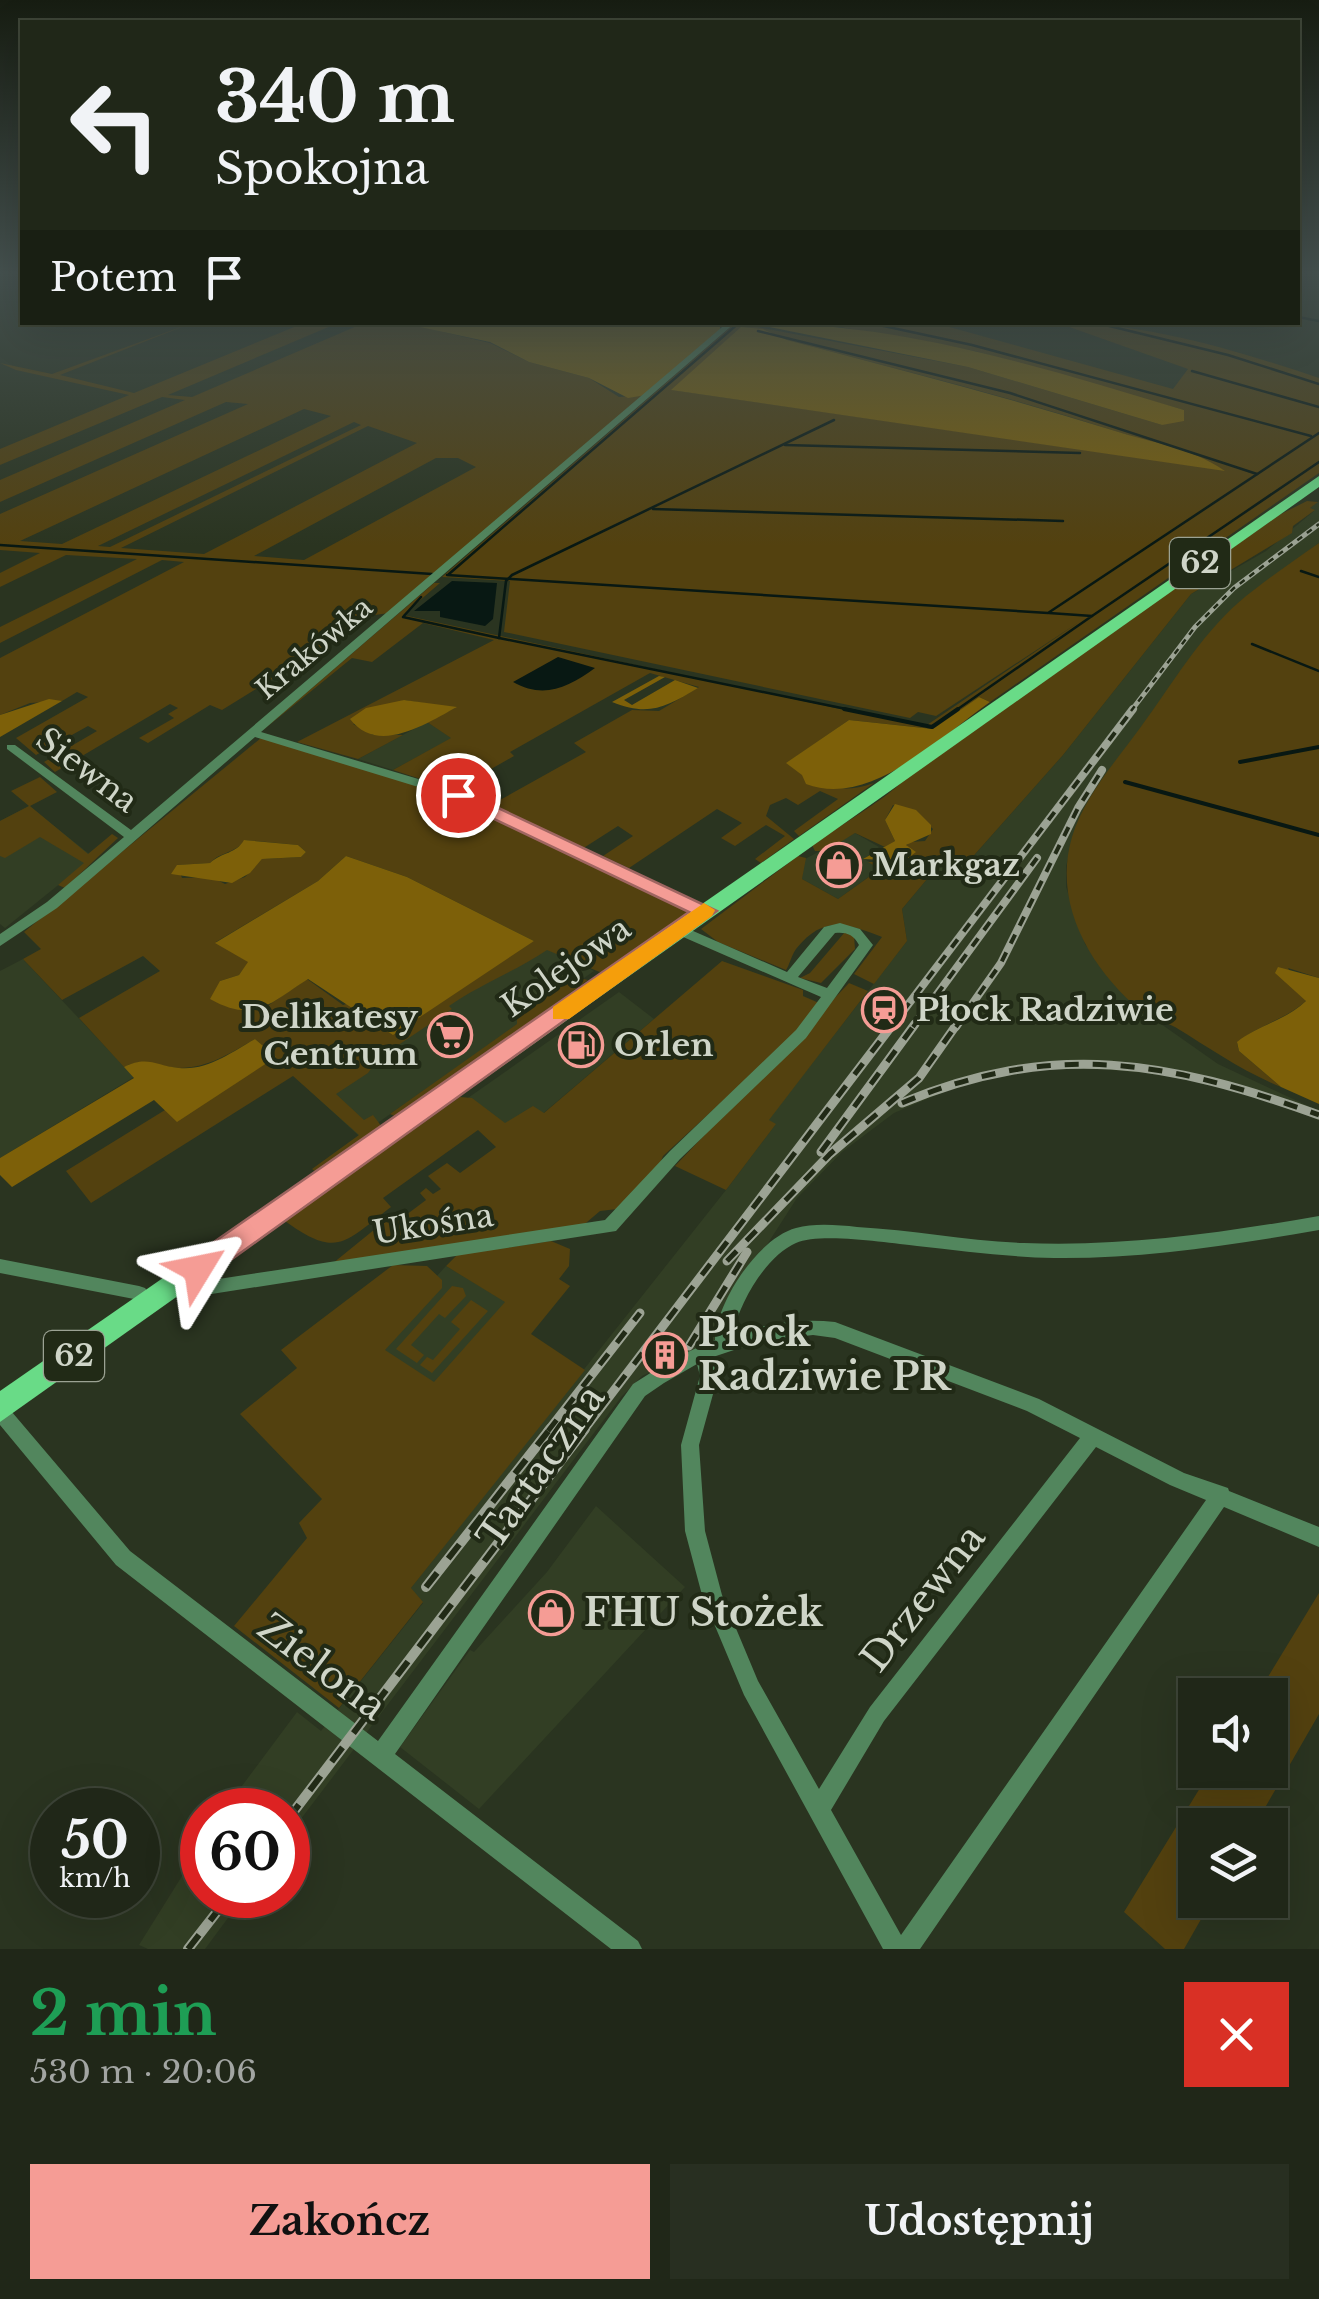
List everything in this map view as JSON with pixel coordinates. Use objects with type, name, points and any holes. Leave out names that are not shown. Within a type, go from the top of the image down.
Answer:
[{"type":"main road","name":"Kolejowa","points":[[0,1409],[1319,480]]},
{"type":"street","name":"Krakówka","points":[[0,941],[45,910],[686,364]]},
{"type":"street","points":[[252,733],[468,798],[706,911]]},
{"type":"street","name":"Siewna","points":[[11,748],[131,836]]},
{"type":"street","name":"Ukośna","points":[[160,1296],[592,1232],[610,1226],[675,1155],[801,1034],[827,994],[865,949],[865,940],[841,927],[829,930],[789,978]]},
{"type":"street","points":[[679,930],[827,994]]},
{"type":"street","points":[[896,1949],[742,1672],[701,1558],[690,1445],[714,1349],[746,1282],[776,1245],[798,1234],[1021,1250],[1092,1250],[1212,1241],[1319,1223]]},
{"type":"street","points":[[0,1266],[160,1296]]},
{"type":"street","name":"Tartaczna","points":[[381,1756],[628,1403],[655,1378],[714,1349],[800,1326],[825,1328],[1032,1404],[1177,1479],[1319,1537]]},
{"type":"street","name":"Zielona","points":[[0,1409],[124,1558],[630,1949]]},
{"type":"street","name":"Drzewna","points":[[819,1809],[877,1714],[1093,1436]]},
{"type":"street","points":[[906,1949],[1220,1495]]},
{"type":"shaded area","points":[[2,364],[52,374],[88,364],[60,375],[134,393],[205,364],[241,364],[168,395],[192,397],[269,364],[536,364],[589,378],[619,397],[646,395],[389,613],[375,615],[222,710],[210,705],[148,743],[139,738],[174,718],[168,714],[178,708],[170,704],[55,772],[44,762],[97,731],[88,726],[36,755],[16,738],[88,697],[77,692],[62,701],[30,703],[0,715],[0,658],[184,562],[162,560],[0,643],[0,627],[137,559],[66,555],[0,587],[0,573],[40,553],[0,550],[0,514],[248,404],[226,402],[0,502],[0,480],[185,400],[162,397],[0,465],[0,449],[129,395]],"holes":[[[304,409],[331,416],[62,544],[20,541]],[[354,422],[361,425],[110,547],[98,546]],[[368,426],[417,443],[204,554],[121,548]],[[436,458],[458,458],[476,467],[304,560],[254,556]]]},
{"type":"shaded area","points":[[536,364],[681,364],[646,395],[628,398],[589,378]]},
{"type":"shaded area","points":[[689,364],[711,364],[672,390],[1223,470],[1183,452],[1074,418],[879,364],[968,367],[1162,425],[1184,410],[1021,364],[1083,364],[1173,389],[1188,369],[1174,364],[1274,364],[1319,378],[1319,473],[990,702],[979,697],[934,729],[849,720],[787,763],[827,786],[849,788],[874,783],[799,836],[794,831],[838,799],[820,791],[798,805],[786,798],[770,805],[766,816],[794,839],[761,863],[755,859],[785,836],[766,825],[735,846],[721,838],[742,823],[717,809],[629,868],[603,856],[633,836],[618,826],[582,849],[491,805],[586,752],[574,743],[632,710],[659,711],[699,687],[650,673],[510,752],[514,756],[454,790],[393,770],[451,738],[427,722],[455,708],[404,700],[353,724],[373,735],[403,735],[358,759],[297,742],[494,640],[423,623],[372,662],[352,658],[262,731],[434,583],[440,583],[403,615],[924,727],[1079,622],[936,716],[918,712],[910,718],[504,632],[510,581],[442,577]]},
{"type":"shaded area","points":[[700,364],[877,364],[1170,446],[1225,471],[671,390]]},
{"type":"shaded area","points":[[953,364],[1026,364],[1184,410],[1184,421],[1162,425]]},
{"type":"shaded area","points":[[1307,501],[1318,502],[1310,508],[1315,510],[1293,526],[1292,533],[1191,594],[1063,755],[968,862],[938,866],[902,909],[907,941],[874,984],[854,974],[882,937],[857,928],[836,925],[816,931],[796,949],[786,970],[718,942],[701,929],[798,856],[806,858],[802,879],[838,899],[880,869],[868,862],[890,862],[910,842],[925,841],[933,829],[917,814],[893,805],[885,820],[895,841],[885,847],[855,833],[826,851],[815,851],[812,845],[1279,515]]},
{"type":"shaded area","points":[[1319,501],[1319,543],[1238,603],[1188,662],[1093,794],[1079,820],[1066,866],[1066,887],[1085,944],[1134,1005],[1218,1064],[1319,1111],[1319,1120],[1246,1093],[1178,1076],[1079,1067],[1019,1071],[967,1082],[894,1113],[842,1152],[797,1198],[725,1310],[714,1342],[642,1376],[622,1396],[310,1807],[310,1788],[240,1788],[297,1712],[321,1731],[423,1603],[410,1589],[726,1190],[775,1125],[768,1120],[907,941],[902,909],[938,866],[968,862],[1063,755],[1191,594],[1266,551],[1314,511],[1309,508]]},
{"type":"shaded area","points":[[1319,543],[1319,978],[1288,968],[1306,1001],[1237,1043],[1239,1051],[1281,1087],[1145,1014],[1123,994],[1106,976],[1080,933],[1067,887],[1067,862],[1077,822],[1092,794],[1199,646],[1239,602]]},
{"type":"shaded area","points":[[452,581],[497,583],[493,619],[485,626],[440,617],[440,611],[414,611]]},
{"type":"shaded area","points":[[558,657],[595,668],[555,689],[535,690],[513,682]]},
{"type":"shaded area","points":[[659,676],[665,677],[624,700],[632,705],[675,680],[698,688],[657,708],[637,709],[612,702]]},
{"type":"shaded area","points":[[979,697],[990,702],[926,751],[879,778],[854,787],[830,789],[806,784],[802,775],[786,763],[849,720],[933,729]]},
{"type":"shaded area","points":[[49,699],[62,701],[0,737],[0,715]]},
{"type":"shaded area","points":[[404,700],[457,707],[417,728],[388,736],[361,730],[350,719],[366,708]]},
{"type":"shaded area","points":[[427,722],[452,738],[393,770],[358,759]]},
{"type":"shaded area","points":[[261,738],[468,801],[692,911],[602,973],[547,950],[449,1006],[452,1009],[379,1058],[368,1073],[336,1094],[364,1120],[373,1115],[382,1127],[316,1172],[312,1169],[359,1135],[293,1076],[91,1203],[66,1171],[165,1110],[177,1121],[275,1057],[255,1039],[200,1065],[179,1068],[144,1063],[124,1067],[79,1018],[160,971],[143,956],[62,1000],[23,959],[41,949],[24,932]],"holes":[[[245,840],[298,845],[306,852],[301,857],[262,859],[245,877],[225,884],[211,877],[182,878],[177,865],[210,863]],[[346,856],[407,877],[534,941],[343,1005],[307,979],[260,1011],[220,981],[239,975],[249,962],[216,942],[318,881]]]},
{"type":"shaded area","points":[[40,777],[57,792],[30,806],[88,854],[112,834],[118,838],[65,888],[58,885],[84,863],[40,837],[5,858],[0,856],[0,821],[29,806],[11,791]]},
{"type":"shaded area","points":[[895,804],[916,810],[931,825],[931,834],[906,845],[916,852],[904,861],[863,859],[895,841],[885,820]]},
{"type":"shaded area","points":[[29,806],[93,857],[5,928],[0,924],[0,821]]},
{"type":"shaded area","name":"Markgaz","points":[[855,833],[879,847],[864,859],[881,868],[838,899],[802,879],[803,860]]},
{"type":"shaded area","points":[[244,840],[298,845],[306,852],[301,857],[262,859],[250,873],[232,883],[171,874],[177,865],[210,863]]},
{"type":"shaded area","points":[[346,856],[407,877],[534,941],[393,1035],[308,979],[272,1002],[251,1010],[239,1010],[210,999],[220,981],[239,975],[248,962],[215,943],[318,881]]},
{"type":"shaded area","points":[[845,932],[854,936],[855,949],[821,983],[800,978],[810,973]]},
{"type":"shaded area","points":[[534,941],[594,971],[359,1136],[309,1090]]},
{"type":"shaded area","points":[[23,959],[134,1077],[0,1158],[0,971]]},
{"type":"shaded area","points":[[722,961],[803,990],[803,996],[819,1003],[801,1029],[663,1156],[657,1171],[617,1209],[600,1211],[580,1228],[327,1268],[396,1212],[402,1218],[426,1200],[420,1193],[426,1188],[433,1194],[441,1189],[428,1176],[447,1163],[460,1173],[496,1147],[478,1130],[383,1198],[391,1207],[352,1237],[330,1243],[285,1221],[460,1097],[472,1098],[505,1123],[533,1106],[544,1113]]},
{"type":"shaded area","points":[[1278,967],[1319,978],[1319,1104],[1281,1087],[1239,1051],[1237,1042],[1306,1001],[1275,973]]},
{"type":"shaded area","points":[[563,975],[588,980],[397,1117],[390,1114],[517,1024],[517,1016],[569,980]]},
{"type":"shaded area","points":[[849,983],[868,991],[769,1120],[776,1124],[726,1190],[675,1166]]},
{"type":"shaded area","points":[[619,992],[654,1019],[506,1145],[465,1100]]},
{"type":"shaded area","points":[[255,1039],[276,1057],[177,1122],[154,1100],[12,1187],[0,1175],[0,1158],[134,1078],[124,1067],[146,1062],[199,1067]]},
{"type":"shaded area","points":[[551,1241],[570,1249],[569,1266],[559,1279],[570,1286],[531,1334],[585,1370],[411,1588],[423,1602],[339,1708],[234,1626],[307,1538],[299,1523],[322,1499],[240,1414],[297,1368],[281,1350],[393,1265],[427,1266],[442,1280],[442,1288],[385,1350],[434,1382],[505,1302],[446,1266],[457,1255]]},
{"type":"shaded area","points":[[446,1266],[515,1307],[432,1406],[362,1358]]},
{"type":"shaded area","points":[[452,1286],[463,1288],[466,1296],[445,1318],[439,1314],[411,1345],[424,1355],[417,1363],[396,1349]]},
{"type":"shaded area","points":[[471,1300],[488,1311],[432,1373],[420,1365],[427,1357],[433,1360],[460,1329],[451,1322]]},
{"type":"shaded area","points":[[596,1506],[685,1587],[479,1809],[400,1747],[470,1650],[474,1652],[547,1572]]},
{"type":"shaded area","points":[[1319,1593],[1319,1714],[1288,1768],[1288,1678],[1267,1678]]},
{"type":"shaded area","points":[[1200,1788],[1276,1788],[1265,1808],[1188,1808]]},
{"type":"shaded area","points":[[1178,1824],[1178,1918],[1202,1918],[1184,1949],[1165,1949],[1124,1912]]},
{"type":"shaded area","points":[[180,1879],[180,1918],[228,1918],[205,1949],[148,1949],[139,1945],[156,1918],[160,1918],[160,1911]]},
{"type":"waterway","points":[[449,574],[692,364]]},
{"type":"waterway","points":[[892,364],[1010,393],[1257,474]]},
{"type":"waterway","points":[[1043,364],[1311,436]]},
{"type":"waterway","points":[[1256,364],[1319,384]]},
{"type":"waterway","points":[[1192,371],[1319,407]]},
{"type":"waterway","points":[[508,579],[834,420]]},
{"type":"waterway","points":[[508,579],[1048,613],[1319,433]]},
{"type":"waterway","points":[[785,445],[1080,453]]},
{"type":"waterway","points":[[1092,616],[1319,462]]},
{"type":"waterway","points":[[653,509],[1063,521]]},
{"type":"waterway","points":[[0,545],[432,574]]},
{"type":"waterway","points":[[1301,571],[1319,577]]},
{"type":"waterway","points":[[447,575],[508,579]]},
{"type":"waterway","points":[[499,638],[508,579]]},
{"type":"waterway","points":[[421,597],[403,617],[499,638]]},
{"type":"waterway","points":[[1049,613],[1092,616]]},
{"type":"waterway","points":[[955,711],[1092,616]]},
{"type":"waterway","points":[[499,638],[856,711]]},
{"type":"waterway","points":[[1252,644],[1319,671]]},
{"type":"waterway","points":[[844,709],[932,727],[958,709]]},
{"type":"waterway","points":[[1240,762],[1319,747]]},
{"type":"waterway","points":[[1125,782],[1319,835]]},
{"type":"railway","points":[[1131,711],[1195,627],[1234,588],[1319,524]]},
{"type":"railway","points":[[891,1027],[1133,709]]},
{"type":"railway","points":[[956,1027],[1001,963],[1078,808],[1102,770]]},
{"type":"railway","points":[[913,1027],[1037,858]]},
{"type":"railway","points":[[583,1431],[893,1024]]},
{"type":"railway","points":[[821,1152],[915,1024]]},
{"type":"railway","points":[[727,1261],[830,1154],[919,1078],[957,1024]]},
{"type":"railway","points":[[902,1103],[957,1083],[1010,1071],[1111,1065],[1212,1081],[1319,1115]]},
{"type":"railway","points":[[689,1346],[747,1252]]},
{"type":"railway","points":[[548,1431],[640,1313]]},
{"type":"railway","points":[[426,1587],[550,1429]]},
{"type":"railway","points":[[310,1790],[585,1429]]},
{"type":"railway","points":[[188,1949],[212,1918]]},
{"type":"slow traffic","points":[[561,1013],[704,910]]},
{"type":"place","name":"Markgaz","points":[[839,865]]},
{"type":"place","name":"Płock Radziwie","points":[[884,1010]]},
{"type":"place","name":"Delikatesy Centrum","points":[[450,1035]]},
{"type":"place","name":"Orlen","points":[[581,1045]]},
{"type":"place","name":"Płock Radziwie PR","points":[[665,1355]]},
{"type":"place","name":"FHU Stożek","points":[[551,1613]]},
{"type":"route","points":[[198,1269],[706,911],[458,795]]}]
